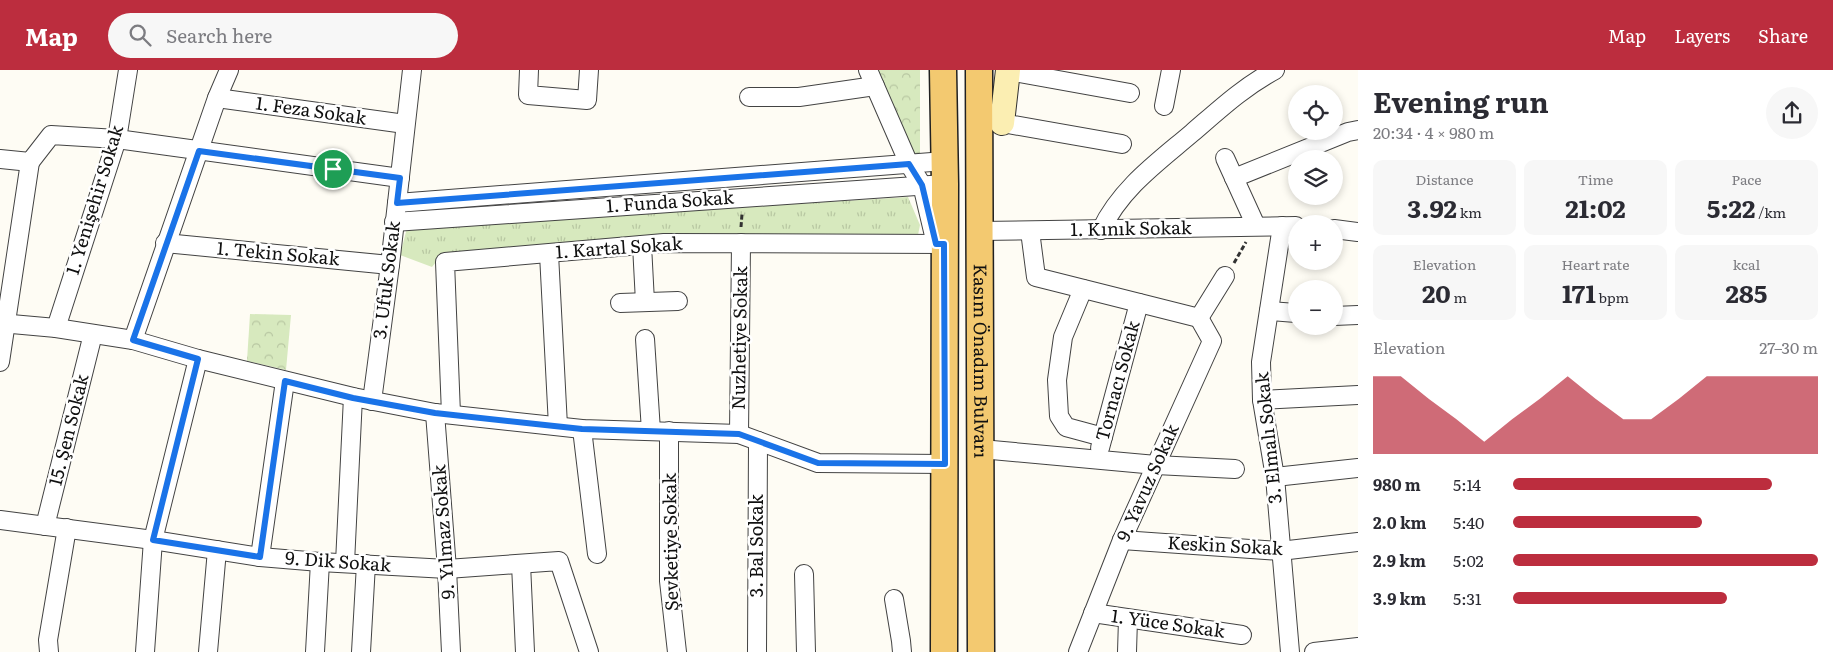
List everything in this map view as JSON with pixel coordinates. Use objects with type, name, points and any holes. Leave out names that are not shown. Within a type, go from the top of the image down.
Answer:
[{"type":"main road","name":"Kasım Önadım Bulvarı","points":[[943,70],[937,177],[945,464],[944,652]]},
{"type":"main road","name":"Kasım Önadım Bulvarı","points":[[979,70],[981,652]]},
{"type":"street","name":"1. Yenişehir Sokak","points":[[56,328],[117,139],[128,70]]},
{"type":"street","points":[[133,340],[165,243],[217,98],[229,70]]},
{"type":"street","name":"3. Ufuk Sokak","points":[[372,401],[412,70]]},
{"type":"street","points":[[529,70],[528,95],[587,100],[589,70]]},
{"type":"street","points":[[1164,106],[1171,70]]},
{"type":"street","points":[[1101,230],[1112,209],[1133,184],[1234,96],[1275,70]]},
{"type":"street","points":[[1122,144],[1002,123],[1008,71],[1130,93]]},
{"type":"street","points":[[749,96],[799,97],[872,78],[909,164],[937,177]]},
{"type":"street","name":"1. Feza Sokak","points":[[217,98],[405,124]]},
{"type":"street","points":[[1234,178],[1348,132],[1358,130]]},
{"type":"street","points":[[0,362],[3,323],[30,162],[51,135],[117,139],[400,178]]},
{"type":"street","points":[[1224,158],[1256,226]]},
{"type":"street","points":[[0,159],[30,162]]},
{"type":"street","name":"1. Funda Sokak","points":[[397,203],[909,164],[937,177]]},
{"type":"street","name":"1. Funda Sokak","points":[[394,222],[742,197],[937,177]]},
{"type":"street","name":"1. Kınık Sokak","points":[[980,231],[1288,226]]},
{"type":"street","name":"3. Elmalı Sokak","points":[[1288,230],[1269,311],[1261,362],[1262,400],[1275,477],[1290,652]]},
{"type":"street","points":[[1343,230],[1358,232]]},
{"type":"street","points":[[1030,231],[1036,277],[1199,318],[1225,276]]},
{"type":"street","name":"1. Tekin Sokak","points":[[165,243],[390,264]]},
{"type":"street","name":"1. Kartal Sokak","points":[[443,413],[445,262],[664,243],[940,244]]},
{"type":"street","name":"Nuzhetiye Sokak","points":[[739,434],[741,243]]},
{"type":"street","points":[[642,245],[645,302]]},
{"type":"street","points":[[549,254],[558,426]]},
{"type":"street","points":[[1083,289],[1063,337],[1056,380],[1059,416],[1066,427],[1103,436]]},
{"type":"street","points":[[620,303],[678,301]]},
{"type":"street","name":"Tornacı Sokak","points":[[1098,459],[1139,303]]},
{"type":"street","points":[[1269,311],[1288,313]]},
{"type":"street","points":[[1343,316],[1358,315]]},
{"type":"street","name":"9. Yavuz Sokak","points":[[1078,652],[1122,540],[1212,341],[1199,318]]},
{"type":"street","points":[[3,323],[56,328],[133,340],[198,359],[353,398],[443,413],[582,429],[739,434],[818,463],[945,464]]},
{"type":"street","name":"15. Şen Sokak","points":[[45,526],[92,334]]},
{"type":"street","points":[[645,339],[651,431]]},
{"type":"street","points":[[145,652],[153,540],[198,359]]},
{"type":"street","points":[[260,557],[285,381]]},
{"type":"street","points":[[1262,400],[1358,395]]},
{"type":"street","points":[[345,563],[353,398]]},
{"type":"street","name":"9. Yılmaz Sokak","points":[[443,413],[451,652]]},
{"type":"street","points":[[582,429],[597,554]]},
{"type":"street","name":"Şevketiye Sokak","points":[[669,431],[669,581],[677,652]]},
{"type":"street","name":"3. Bal Sokak","points":[[757,652],[758,441]]},
{"type":"street","points":[[981,449],[1156,465],[1235,469]]},
{"type":"street","points":[[1275,477],[1358,468]]},
{"type":"street","name":"9. Dik Sokak","points":[[0,520],[153,540],[260,557],[320,562],[447,569],[559,561],[589,652]]},
{"type":"street","points":[[49,652],[48,640],[67,528]]},
{"type":"street","name":"Keskin Sokak","points":[[1122,540],[1280,551],[1358,542]]},
{"type":"street","points":[[208,652],[217,550]]},
{"type":"street","points":[[315,652],[320,562]]},
{"type":"street","points":[[361,652],[366,564]]},
{"type":"street","points":[[522,564],[525,652]]},
{"type":"street","points":[[804,574],[806,652]]},
{"type":"street","points":[[894,599],[902,652]]},
{"type":"street","name":"1. Yüce Sokak","points":[[1093,613],[1242,635]]},
{"type":"street","points":[[1127,652],[1128,619]]},
{"type":"street","points":[[1314,652],[1358,647]]},
{"type":"path","points":[[741,243],[742,197]]},
{"type":"path","points":[[1225,276],[1256,226]]},
{"type":"green space","points":[[871,70],[920,70],[920,155],[912,164]]},
{"type":"green space","points":[[908,197],[920,225],[918,235],[441,256],[432,267],[400,255],[407,228]]},
{"type":"green space","points":[[250,314],[291,315],[286,370],[247,361]]},
{"type":"route","points":[[199,151],[333,169],[400,178],[397,203],[909,164],[922,185],[936,244],[944,244],[945,464],[818,463],[739,434],[582,429],[435,413],[353,398],[285,381],[260,557],[153,540],[198,359],[133,340],[165,243],[199,151]]}]
